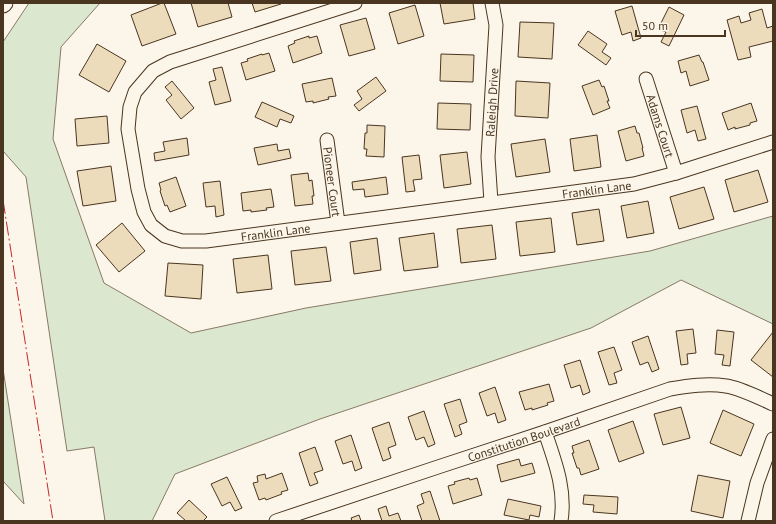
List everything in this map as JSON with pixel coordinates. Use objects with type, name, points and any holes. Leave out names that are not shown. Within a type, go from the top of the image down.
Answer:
[{"type":"street","name":"Franklin Lane","points":[[355,3],[170,62],[153,71],[135,92],[130,107],[128,129],[138,190],[144,212],[152,225],[165,236],[182,241],[206,241],[634,184],[773,142]]},
{"type":"street","name":"Raleigh Drive","points":[[491,202],[488,157],[496,25],[492,3]]},
{"type":"street","name":"Adams Court","points":[[646,79],[676,172]]},
{"type":"street","name":"Pioneer Court","points":[[327,140],[338,223]]},
{"type":"street","name":"Constitution Boulevard","points":[[276,521],[670,389],[689,385],[727,386],[773,404]]},
{"type":"street","points":[[545,432],[557,468],[561,486],[561,521]]},
{"type":"street","points":[[748,521],[757,483],[773,439]]},
{"type":"green space","points":[[29,3],[100,3],[61,47],[53,139],[104,283],[191,333],[306,308],[650,251],[773,216],[773,324],[681,280],[591,328],[320,419],[175,474],[152,521],[105,521],[94,447],[67,451],[26,177],[3,151],[3,42]]},
{"type":"green space","points":[[3,369],[24,504],[3,481]]},
{"type":"building","points":[[164,3],[176,34],[142,46],[131,15]]},
{"type":"building","points":[[191,3],[228,3],[232,17],[198,27]]},
{"type":"building","points":[[252,3],[280,3],[281,4],[255,12]]},
{"type":"building","points":[[440,3],[473,3],[475,19],[444,24]]},
{"type":"building","points":[[415,5],[424,36],[398,44],[389,13]]},
{"type":"building","points":[[632,6],[641,38],[633,41],[631,32],[622,35],[615,11]]},
{"type":"building","points":[[669,7],[684,15],[669,46],[661,42],[666,32],[658,29]]},
{"type":"building","points":[[762,9],[767,28],[773,26],[773,41],[749,47],[751,57],[738,60],[727,20],[739,16],[741,23],[751,20],[749,13]]},
{"type":"building","points":[[366,18],[375,49],[349,56],[340,25]]},
{"type":"building","points":[[520,22],[554,23],[552,59],[518,57]]},
{"type":"building","points":[[588,31],[607,44],[602,52],[611,58],[606,65],[578,45]]},
{"type":"building","points":[[309,36],[309,38],[317,36],[322,53],[293,63],[288,46],[295,43],[294,41]]},
{"type":"building","points":[[97,44],[126,61],[109,92],[79,75]]},
{"type":"building","points":[[269,53],[275,71],[246,80],[241,63],[248,61],[247,59]]},
{"type":"building","points":[[441,54],[474,55],[473,82],[440,81]]},
{"type":"building","points":[[699,55],[709,80],[690,86],[686,71],[681,73],[678,61]]},
{"type":"building","points":[[222,67],[231,101],[215,105],[209,82],[216,80],[213,69]]},
{"type":"building","points":[[376,77],[386,91],[359,111],[354,105],[362,99],[357,91]]},
{"type":"building","points":[[332,78],[336,96],[328,97],[329,99],[313,103],[313,101],[306,102],[302,84]]},
{"type":"building","points":[[599,80],[602,87],[604,86],[610,108],[593,115],[582,86]]},
{"type":"building","points":[[172,81],[194,108],[181,119],[166,100],[172,95],[165,87]]},
{"type":"building","points":[[516,81],[550,83],[548,118],[515,116]]},
{"type":"building","points":[[262,102],[294,116],[291,123],[280,119],[277,127],[255,117]]},
{"type":"building","points":[[438,103],[471,104],[470,130],[437,129]]},
{"type":"building","points":[[751,103],[757,121],[750,123],[750,125],[735,129],[735,127],[728,130],[722,113]]},
{"type":"building","points":[[697,106],[706,139],[698,141],[695,130],[687,133],[681,110]]},
{"type":"building","points":[[107,116],[109,143],[77,146],[75,119]]},
{"type":"building","points":[[367,125],[385,126],[384,157],[366,156],[367,149],[364,149]]},
{"type":"building","points":[[635,126],[637,133],[639,133],[644,156],[626,161],[618,131]]},
{"type":"building","points":[[597,135],[601,167],[574,171],[570,139]]},
{"type":"building","points":[[187,138],[189,155],[155,161],[154,153],[165,151],[163,142]]},
{"type":"building","points":[[545,139],[550,172],[516,177],[511,144]]},
{"type":"building","points":[[277,144],[278,151],[289,149],[291,158],[258,165],[254,148]]},
{"type":"building","points":[[467,152],[471,184],[444,188],[440,155]]},
{"type":"building","points":[[419,155],[422,179],[413,180],[415,191],[406,192],[402,157]]},
{"type":"building","points":[[111,166],[116,201],[83,206],[77,171]]},
{"type":"building","points":[[758,170],[768,202],[734,212],[725,180]]},
{"type":"building","points":[[308,173],[309,181],[312,180],[314,196],[312,196],[313,204],[295,206],[291,175]]},
{"type":"building","points":[[176,177],[186,206],[170,212],[167,205],[165,206],[159,183]]},
{"type":"building","points":[[386,177],[388,194],[365,197],[364,189],[353,190],[352,182]]},
{"type":"building","points":[[220,181],[224,215],[216,217],[215,206],[206,207],[203,183]]},
{"type":"building","points":[[704,187],[714,219],[679,229],[670,197]]},
{"type":"building","points":[[271,189],[274,207],[266,208],[267,210],[251,212],[251,210],[243,211],[241,193]]},
{"type":"building","points":[[648,201],[654,233],[627,238],[621,206]]},
{"type":"building","points":[[599,209],[604,241],[577,245],[572,213]]},
{"type":"building","points":[[551,218],[555,252],[520,256],[516,222]]},
{"type":"building","points":[[122,223],[145,251],[119,272],[96,245]]},
{"type":"building","points":[[492,225],[496,259],[461,263],[457,229]]},
{"type":"building","points":[[434,233],[438,267],[404,271],[399,238]]},
{"type":"building","points":[[377,238],[381,270],[354,274],[350,242]]},
{"type":"building","points":[[326,247],[331,281],[295,285],[291,251]]},
{"type":"building","points":[[268,255],[272,289],[237,293],[233,259]]},
{"type":"building","points":[[168,263],[203,265],[201,299],[165,296]]},
{"type":"building","points":[[693,329],[696,353],[687,354],[688,364],[681,365],[676,331]]},
{"type":"building","points":[[717,330],[734,332],[730,366],[722,365],[724,355],[715,354]]},
{"type":"building","points":[[773,332],[773,377],[751,360]]},
{"type":"building","points":[[648,336],[659,369],[652,372],[648,362],[640,365],[632,342]]},
{"type":"building","points":[[614,347],[622,370],[614,373],[617,383],[609,385],[598,352]]},
{"type":"building","points":[[580,360],[590,392],[583,395],[580,385],[571,388],[564,365]]},
{"type":"building","points":[[549,384],[554,401],[547,403],[548,405],[532,410],[532,408],[525,410],[519,392]]},
{"type":"building","points":[[495,387],[506,420],[498,423],[495,413],[487,416],[479,393]]},
{"type":"building","points":[[460,399],[467,422],[459,425],[462,434],[455,437],[444,404]]},
{"type":"building","points":[[681,407],[690,438],[663,445],[654,414]]},
{"type":"building","points":[[723,410],[754,424],[741,456],[710,443]]},
{"type":"building","points":[[424,411],[435,444],[428,447],[424,437],[416,440],[408,417]]},
{"type":"building","points":[[633,421],[644,453],[619,462],[608,430]]},
{"type":"building","points":[[389,422],[396,445],[388,448],[391,458],[383,461],[372,428]]},
{"type":"building","points":[[351,435],[362,468],[355,471],[352,461],[343,464],[335,441]]},
{"type":"building","points":[[589,440],[599,469],[581,475],[572,453],[574,453],[572,446]]},
{"type":"building","points":[[315,447],[323,470],[314,473],[318,483],[310,486],[299,453]]},
{"type":"building","points":[[519,459],[521,466],[532,463],[535,473],[501,482],[497,465]]},
{"type":"building","points":[[282,473],[288,490],[266,500],[265,498],[259,500],[253,483],[258,482],[257,476],[265,474],[266,479]]},
{"type":"building","points":[[698,475],[730,481],[723,518],[691,511]]},
{"type":"building","points":[[227,477],[242,508],[235,511],[230,502],[222,506],[211,484]]},
{"type":"building","points":[[469,478],[470,480],[477,478],[482,495],[453,504],[448,486],[455,484],[454,482]]},
{"type":"building","points":[[430,491],[440,521],[422,521],[417,506],[424,503],[421,494]]},
{"type":"building","points":[[584,495],[618,497],[617,514],[593,512],[594,505],[583,504]]},
{"type":"building","points":[[508,499],[541,506],[539,517],[530,515],[529,520],[504,515]]},
{"type":"building","points":[[189,500],[207,517],[203,521],[186,521],[177,513]]},
{"type":"building","points":[[386,506],[389,516],[398,513],[401,521],[382,521],[378,509]]},
{"type":"building","points":[[359,515],[361,521],[352,521],[351,518]]},
{"type":"power","points":[[3,200],[53,521]]}]
